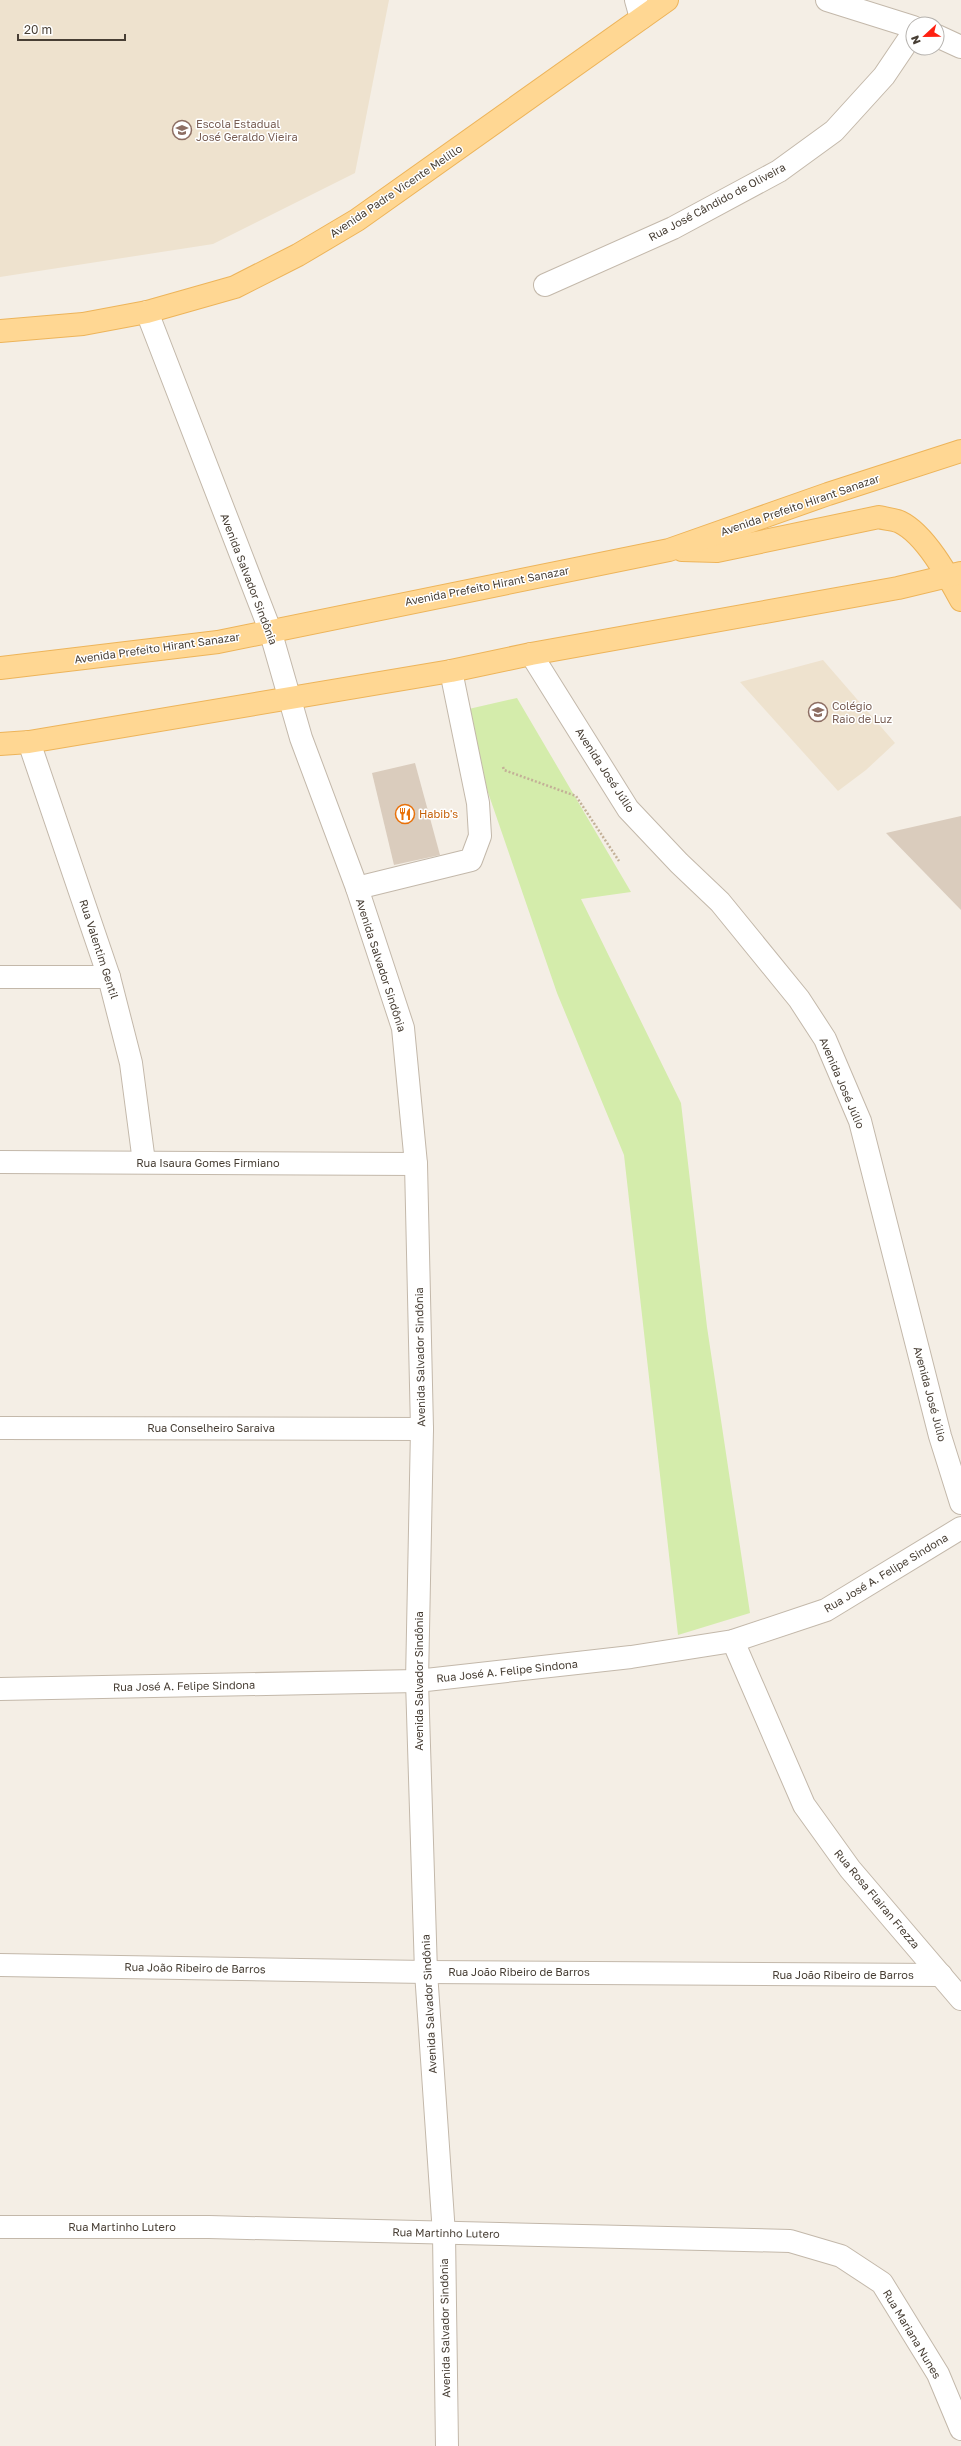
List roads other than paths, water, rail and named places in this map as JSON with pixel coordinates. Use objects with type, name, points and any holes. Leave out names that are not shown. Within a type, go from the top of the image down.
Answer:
[{"type":"main road","name":"Avenida Padre Vicente Melillo","points":[[0,331],[83,324],[147,312],[235,287],[298,255],[350,224],[638,9],[667,0]]},
{"type":"main road","name":"Avenida Prefeito Hirant Sanazar","points":[[0,668],[218,642],[270,630],[669,550],[828,494],[961,451]]},
{"type":"main road","points":[[669,550],[718,551],[879,517],[900,522],[917,535],[954,575],[961,600]]},
{"type":"main road","points":[[0,744],[29,742],[289,700],[451,671],[531,654],[898,588],[954,575]]},
{"type":"street","points":[[828,0],[905,24]]},
{"type":"street","points":[[945,40],[961,47]]},
{"type":"street","name":"Rua José Cândido de Oliveira","points":[[545,285],[673,228],[779,171],[834,132],[884,76],[905,45]]},
{"type":"street","name":"Avenida Salvador Sindônia","points":[[147,312],[270,630],[300,738],[357,888],[403,1028],[416,1164],[422,1429],[417,1681],[426,1972],[444,2234],[447,2446]]},
{"type":"street","name":"Avenida José Júlio","points":[[531,654],[628,809],[679,863],[720,902],[798,999],[825,1039],[860,1121],[940,1436],[961,1503]]},
{"type":"street","points":[[357,888],[471,860],[480,836],[478,803],[451,671]]},
{"type":"street","name":"Rua Valentim Gentil","points":[[29,742],[109,977],[131,1063],[144,1162]]},
{"type":"street","points":[[0,977],[109,977]]},
{"type":"street","name":"Rua Isaura Gomes Firmiano","points":[[0,1162],[416,1164]]},
{"type":"street","name":"Rua Conselheiro Saraiva","points":[[0,1428],[422,1429]]},
{"type":"street","name":"Rua José A. Felipe Sindona","points":[[0,1689],[417,1681],[631,1657],[733,1641],[826,1610],[961,1528]]},
{"type":"street","name":"Rua Rosa Flairan Frezza","points":[[733,1641],[804,1805],[850,1869],[961,1999]]},
{"type":"street","name":"Rua João Ribeiro de Barros","points":[[0,1965],[426,1972],[941,1976]]},
{"type":"street","name":"Rua Martinho Lutero","points":[[0,2227],[209,2227],[444,2234],[790,2241],[841,2256],[882,2283]]},
{"type":"street","name":"Rua Mariana Nunes","points":[[882,2283],[938,2374],[961,2429]]},
{"type":"place","name":"Escola Estadual José Geraldo Vieira","points":[[182,130]]},
{"type":"place","name":"Colégio Raio de Luz","points":[[818,712]]},
{"type":"place","name":"Habib's","points":[[405,814]]}]
